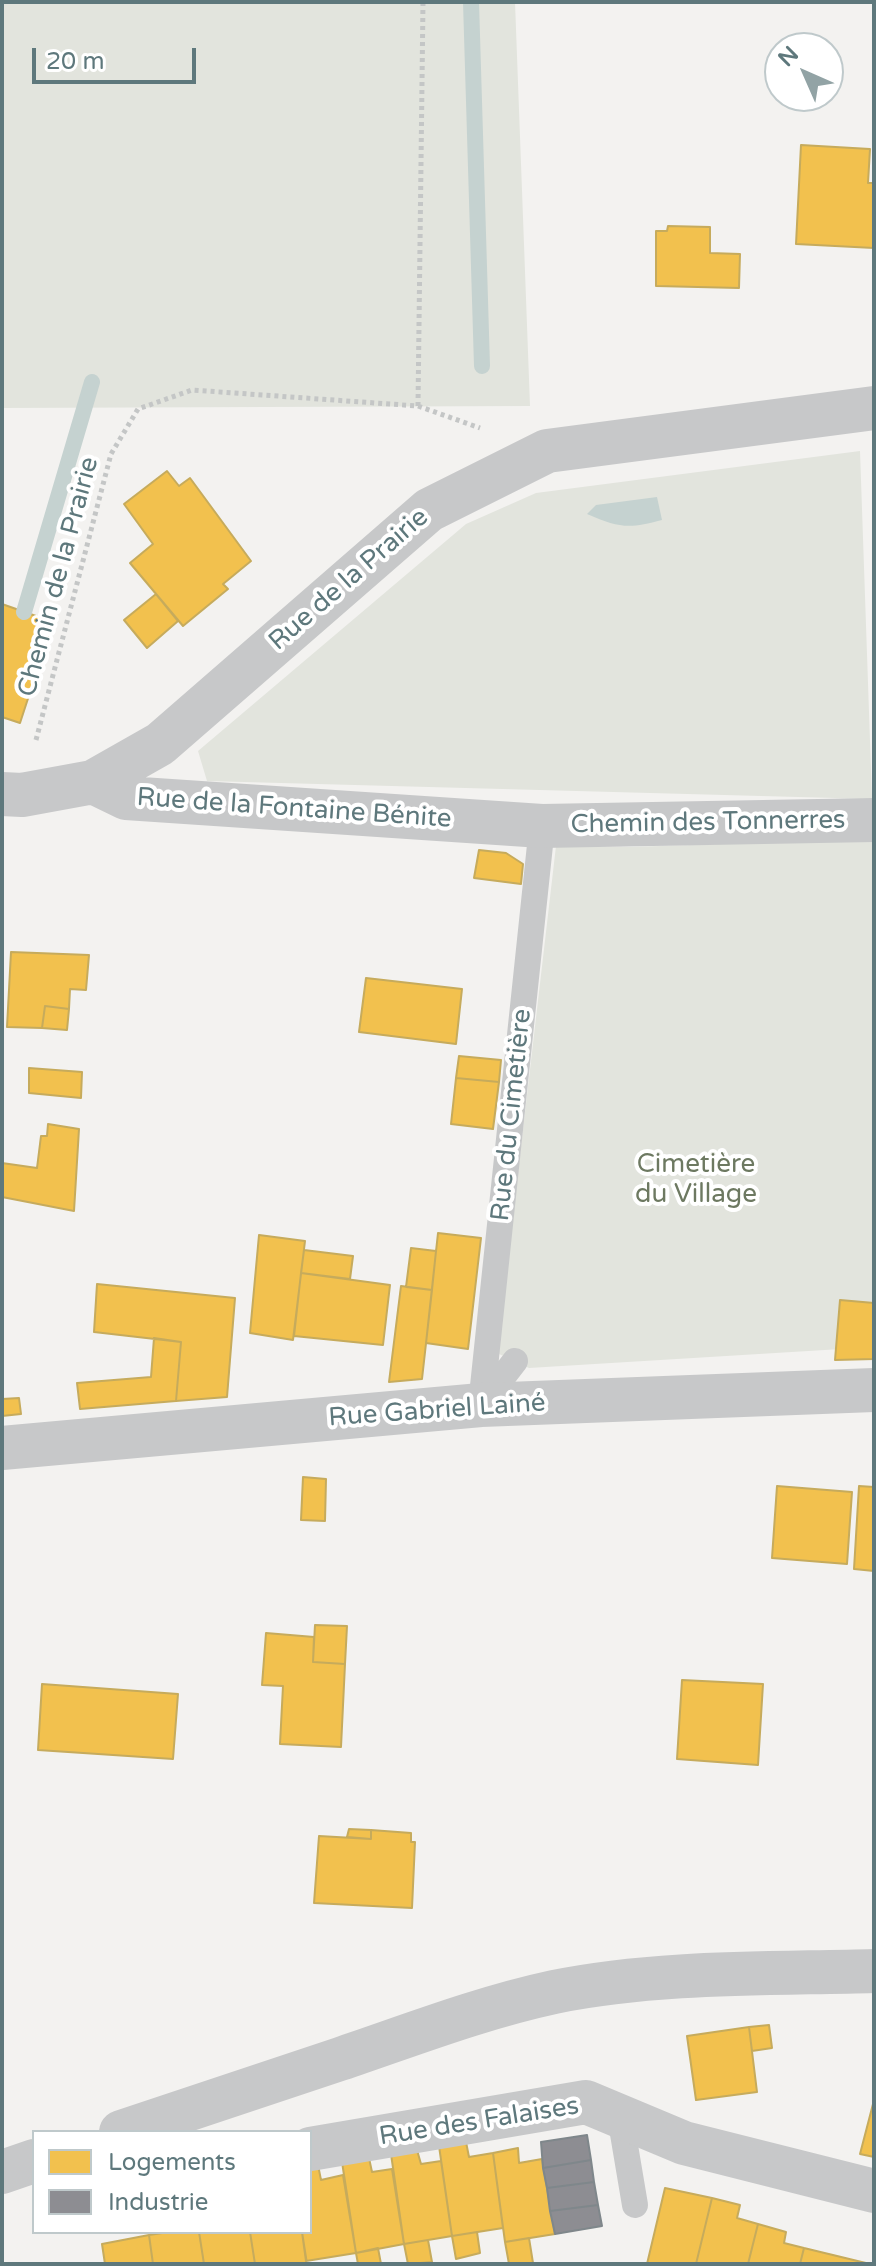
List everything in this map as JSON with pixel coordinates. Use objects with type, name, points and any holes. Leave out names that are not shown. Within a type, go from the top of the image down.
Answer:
[{"type":"street","name":"Rue de la Prairie","points":[[93,782],[160,744],[429,510],[547,451],[874,408]]},
{"type":"street","points":[[12,794],[93,782]]},
{"type":"street","name":"Rue de la Fontaine Bénite","points":[[93,782],[126,798],[542,826]]},
{"type":"street","name":"Chemin des Tonnerres","points":[[542,826],[874,820]]},
{"type":"street","name":"Rue Gabriel Lainé","points":[[2,1448],[481,1405],[874,1390]]},
{"type":"street","points":[[127,2130],[342,2059],[427,2027],[496,2005],[558,1991],[673,1976],[874,1971]]},
{"type":"street","name":"Rue des Falaises","points":[[312,2149],[586,2102],[684,2143],[874,2191]]},
{"type":"street","points":[[2,2172],[32,2162]]},
{"type":"lane","name":"Rue du Cimetière","points":[[481,1405],[542,826]]},
{"type":"lane","points":[[481,1405],[515,1361]]},
{"type":"lane","points":[[620,2116],[635,2205]]},
{"type":"path","points":[[418,406],[423,2]]},
{"type":"path","name":"Chemin de la Prairie","points":[[12,794],[111,454],[138,409],[192,390],[418,406],[547,451]]},
{"type":"green space","points":[[2,2],[515,2],[530,406],[2,408]]},
{"type":"green space","points":[[860,451],[872,799],[207,781],[198,751],[466,524],[536,493]]},
{"type":"green space","name":"Cimetière du Village","points":[[874,839],[874,1347],[529,1368],[497,1353],[556,846],[629,847]]},
{"type":"shaded area","points":[[657,497],[662,520],[651,523],[624,526],[587,514],[596,505]]},
{"type":"building: Logements","points":[[801,145],[870,149],[868,183],[874,183],[874,248],[796,244]]},
{"type":"building: Logements","points":[[668,226],[710,227],[710,253],[740,254],[739,288],[656,286],[656,231],[667,231]]},
{"type":"building: Logements","points":[[167,471],[179,486],[190,478],[251,561],[223,584],[228,589],[183,626],[130,563],[153,544],[124,504]]},
{"type":"building: Logements","points":[[156,594],[178,621],[147,648],[124,620]]},
{"type":"building: Logements","points":[[2,604],[53,622],[20,723],[2,717]]},
{"type":"building: Logements","points":[[479,850],[506,853],[523,864],[521,884],[474,878]]},
{"type":"building: Logements","points":[[11,952],[89,955],[86,990],[70,989],[69,1009],[45,1006],[42,1028],[7,1027]]},
{"type":"building: Logements","points":[[366,978],[462,989],[456,1044],[359,1032]]},
{"type":"building: Logements","points":[[45,1006],[69,1009],[67,1030],[42,1028]]},
{"type":"building: Logements","points":[[459,1056],[501,1060],[499,1082],[456,1078]]},
{"type":"building: Logements","points":[[29,1068],[82,1072],[81,1098],[29,1093]]},
{"type":"building: Logements","points":[[456,1078],[499,1082],[493,1129],[451,1124]]},
{"type":"building: Logements","points":[[48,1124],[79,1129],[74,1211],[2,1197],[2,1163],[37,1168],[41,1136],[47,1136]]},
{"type":"building: Logements","points":[[438,1233],[481,1238],[468,1349],[426,1343]]},
{"type":"building: Logements","points":[[259,1235],[305,1241],[293,1340],[250,1333]]},
{"type":"building: Logements","points":[[411,1248],[436,1251],[432,1290],[406,1287]]},
{"type":"building: Logements","points":[[304,1250],[353,1256],[350,1279],[301,1273]]},
{"type":"building: Logements","points":[[301,1273],[390,1285],[383,1345],[294,1336]]},
{"type":"building: Logements","points":[[97,1284],[235,1298],[227,1397],[176,1401],[181,1342],[94,1332]]},
{"type":"building: Logements","points":[[401,1286],[432,1290],[422,1379],[389,1382]]},
{"type":"building: Logements","points":[[840,1300],[874,1303],[874,1359],[835,1360]]},
{"type":"building: Logements","points":[[154,1338],[181,1342],[176,1401],[80,1409],[77,1383],[151,1377]]},
{"type":"building: Logements","points":[[19,1398],[21,1414],[2,1416],[2,1399]]},
{"type":"building: Logements","points":[[303,1477],[326,1479],[325,1521],[301,1520]]},
{"type":"building: Logements","points":[[777,1486],[852,1492],[847,1564],[772,1558]]},
{"type":"building: Logements","points":[[859,1486],[874,1487],[874,1571],[854,1569]]},
{"type":"building: Logements","points":[[315,1625],[347,1626],[345,1664],[313,1662]]},
{"type":"building: Logements","points":[[266,1633],[314,1637],[313,1662],[345,1664],[341,1747],[280,1744],[283,1686],[262,1685]]},
{"type":"building: Logements","points":[[682,1680],[763,1684],[758,1765],[677,1759]]},
{"type":"building: Logements","points":[[42,1684],[178,1694],[173,1759],[38,1750]]},
{"type":"building: Logements","points":[[349,1829],[371,1830],[371,1839],[347,1837]]},
{"type":"building: Logements","points":[[371,1830],[411,1833],[411,1842],[415,1842],[412,1908],[314,1903],[319,1836],[371,1839]]},
{"type":"building: Logements","points":[[769,2025],[772,2048],[752,2051],[749,2027]]},
{"type":"building: Logements","points":[[749,2027],[757,2092],[696,2100],[687,2036]]},
{"type":"building: Logements","points":[[874,2104],[874,2157],[860,2154]]},
{"type":"building: Logements","points":[[466,2142],[469,2157],[493,2153],[503,2228],[452,2236],[439,2146]]},
{"type":"building: Logements","points":[[518,2148],[519,2163],[542,2159],[555,2234],[505,2242],[493,2153]]},
{"type":"building: Logements","points":[[417,2150],[421,2164],[441,2161],[452,2236],[404,2244],[391,2154]]},
{"type":"building: Logements","points":[[369,2158],[372,2172],[392,2169],[404,2244],[356,2253],[342,2162]]},
{"type":"building: Logements","points":[[318,2165],[321,2180],[343,2175],[356,2253],[306,2261],[302,2234],[312,2234],[312,2166]]},
{"type":"building: Logements","points":[[665,2188],[712,2198],[696,2264],[647,2264]]},
{"type":"building: Logements","points":[[712,2198],[740,2205],[737,2218],[758,2224],[748,2264],[696,2264]]},
{"type":"building: Logements","points":[[758,2224],[786,2232],[784,2243],[804,2248],[800,2264],[748,2264]]},
{"type":"building: Logements","points":[[477,2232],[480,2253],[456,2259],[452,2236]]},
{"type":"building: Logements","points":[[199,2234],[204,2264],[153,2264],[149,2235]]},
{"type":"building: Logements","points":[[199,2234],[250,2234],[255,2264],[204,2264]]},
{"type":"building: Logements","points":[[250,2234],[302,2234],[307,2264],[255,2264]]},
{"type":"building: Logements","points":[[149,2235],[153,2264],[105,2264],[102,2244]]},
{"type":"building: Logements","points":[[529,2238],[533,2263],[509,2264],[505,2242]]},
{"type":"building: Logements","points":[[428,2240],[432,2262],[408,2264],[404,2244]]},
{"type":"building: Logements","points":[[378,2248],[381,2264],[358,2264],[356,2253]]},
{"type":"building: Logements","points":[[804,2248],[870,2264],[800,2264]]},
{"type":"building: Industrie","points":[[587,2135],[591,2160],[543,2168],[541,2142]]},
{"type":"building: Industrie","points":[[591,2160],[594,2182],[547,2188],[543,2168]]},
{"type":"building: Industrie","points":[[594,2182],[598,2205],[550,2211],[547,2188]]},
{"type":"building: Industrie","points":[[598,2205],[602,2226],[555,2234],[550,2211]]},
{"type":"waterway","points":[[471,2],[482,366]]},
{"type":"waterway","points":[[24,612],[92,382]]}]
